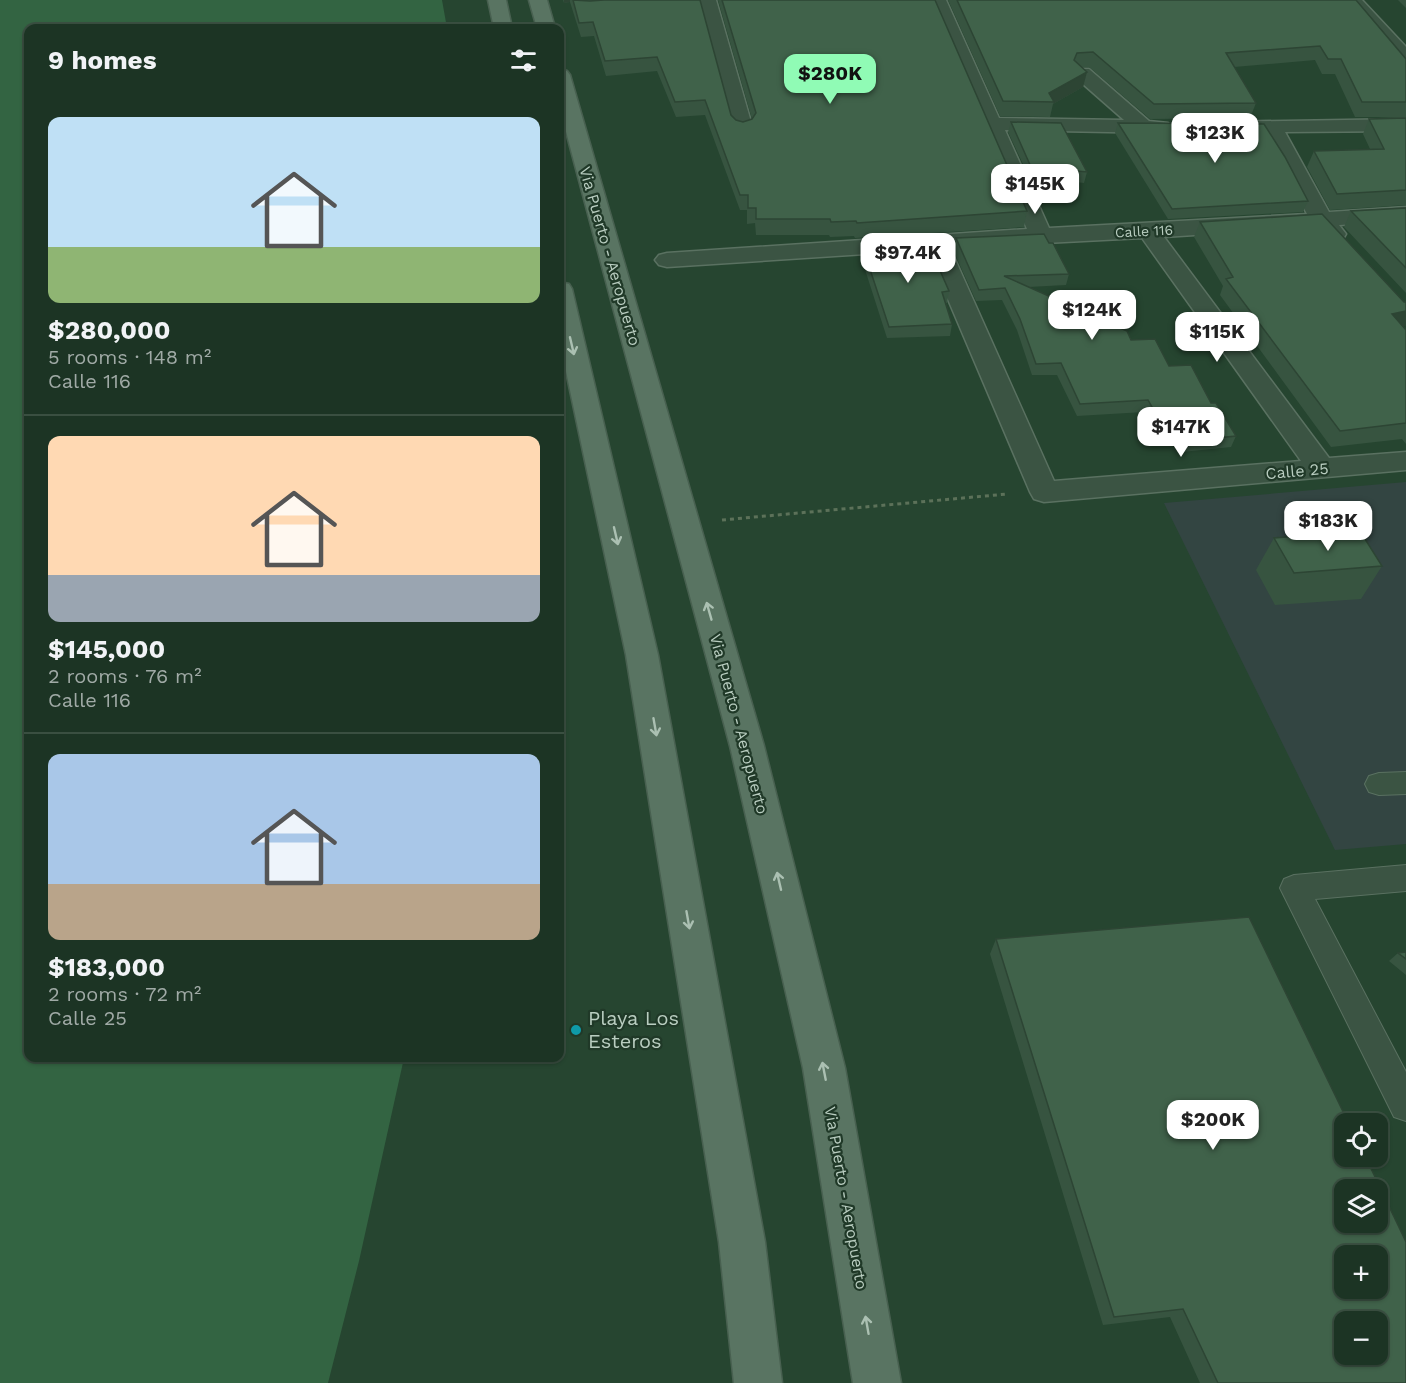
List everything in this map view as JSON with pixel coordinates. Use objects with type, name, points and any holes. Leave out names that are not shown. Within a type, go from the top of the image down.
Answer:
[{"type":"main road","points":[[497,0],[502,24]]},
{"type":"main road","points":[[538,0],[545,24]]},
{"type":"main road","name":"Via Puerto - Aeropuerto","points":[[564,89],[747,746],[824,1068],[877,1383]]},
{"type":"main road","points":[[564,307],[642,655],[742,1242],[758,1383]]},
{"type":"street","points":[[700,0],[743,129]]},
{"type":"street","points":[[937,0],[1041,235]]},
{"type":"street","points":[[1352,0],[1404,53]]},
{"type":"street","points":[[1082,73],[1144,127]]},
{"type":"street","points":[[992,124],[1179,127]]},
{"type":"street","points":[[1202,126],[1406,125]]},
{"type":"street","points":[[1272,126],[1322,220],[1352,253]]},
{"type":"street","name":"Calle 116","points":[[667,260],[1406,214]]},
{"type":"street","points":[[1148,231],[1322,469]]},
{"type":"street","points":[[936,243],[1044,492]]},
{"type":"street","name":"Calle 25","points":[[1044,492],[1406,461]]},
{"type":"lane","points":[[1379,784],[1406,783]]},
{"type":"lane","points":[[1406,878],[1294,888],[1406,1105]]},
{"type":"path","points":[[685,524],[978,495],[1044,492]]},
{"type":"shaded area","points":[[0,0],[442,0],[446,24],[24,24],[24,1062],[403,1062],[359,1261],[328,1383],[0,1383]]},
{"type":"shaded area","points":[[1406,482],[1406,844],[1335,850],[1164,503]]},
{"type":"building","points":[[573,0],[700,0],[731,115],[743,122],[752,119],[756,113],[722,0],[935,0],[1027,211],[857,223],[856,221],[831,222],[830,219],[756,219],[756,208],[748,208],[748,195],[740,195],[705,100],[675,102],[657,57],[605,61],[593,22],[579,23]]},
{"type":"building","points":[[957,0],[1356,0],[1406,59],[1406,102],[1362,102],[1341,59],[1328,59],[1320,46],[1226,53],[1256,103],[1154,104],[1093,52],[1077,53],[1074,60],[1087,72],[1049,93],[1054,102],[1003,101]]},
{"type":"building","points":[[1406,118],[1406,190],[1337,194],[1314,151],[1384,149],[1369,119]]},
{"type":"building","points":[[1011,122],[1061,123],[1087,172],[1031,167]]},
{"type":"building","points":[[1118,123],[1264,124],[1285,157],[1308,201],[1172,209]]},
{"type":"building","points":[[1406,208],[1406,268],[1351,211]]},
{"type":"building","points":[[1322,214],[1406,302],[1406,311],[1392,314],[1406,330],[1406,423],[1340,431],[1226,279],[1233,277],[1200,222]]},
{"type":"building","points":[[1044,234],[1049,243],[1053,243],[1069,274],[1004,276],[1127,331],[1131,340],[1155,339],[1169,366],[1191,365],[1211,403],[1216,403],[1236,436],[1187,441],[1181,431],[1167,433],[1148,400],[1080,404],[1061,363],[1036,364],[1020,319],[1005,288],[979,290],[956,238]]},
{"type":"building","points":[[927,241],[949,291],[942,292],[952,324],[889,327],[862,245]]},
{"type":"building","points":[[1360,531],[1382,566],[1294,573],[1274,538]]},
{"type":"building","points":[[1249,917],[1344,1113],[1334,1113],[1334,1167],[1370,1167],[1376,1179],[1334,1179],[1334,1233],[1388,1233],[1388,1204],[1406,1242],[1406,1383],[1218,1383],[1183,1309],[1114,1317],[996,939]]},
{"type":"building","points":[[1406,952],[1406,959],[1398,953]]},
{"type":"place","name":"Playa Los Esteros","points":[[576,1030]]}]
